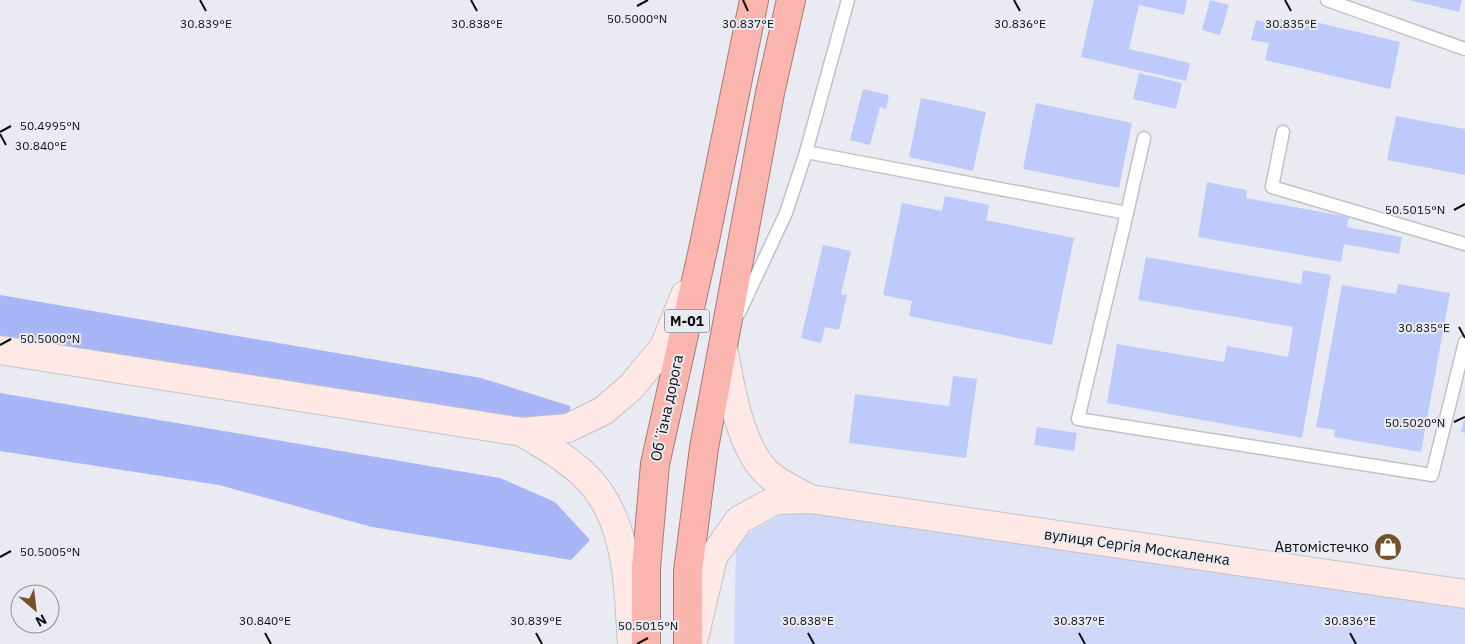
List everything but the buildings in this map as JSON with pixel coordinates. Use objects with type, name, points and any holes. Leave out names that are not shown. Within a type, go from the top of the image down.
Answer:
[{"type":"highway","points":[[748,0],[748,28]]},
{"type":"highway","name":"Обʼїзна дорога","points":[[646,644],[646,568],[654,464],[704,245],[754,0]]},
{"type":"highway","name":"М-01","points":[[688,644],[688,571],[704,448],[770,93],[791,0]]},
{"type":"main road","points":[[0,350],[522,432],[568,428],[603,411],[631,387],[664,347],[704,245]]},
{"type":"main road","points":[[723,347],[735,408],[750,449],[772,477],[810,499]]},
{"type":"main road","points":[[522,432],[561,454],[584,474],[604,501],[621,540],[627,567],[632,644]]},
{"type":"main road","points":[[693,644],[713,557],[739,520],[776,500],[810,499]]},
{"type":"main road","name":"вулиця Сергія Москаленка","points":[[810,499],[1465,594]]},
{"type":"lane","points":[[723,347],[786,213],[806,152],[848,0]]},
{"type":"lane","points":[[1327,0],[1465,49]]},
{"type":"lane","points":[[1283,132],[1272,187],[1465,244]]},
{"type":"lane","points":[[1144,138],[1078,420],[1432,475],[1465,342]]},
{"type":"lane","points":[[806,152],[1127,213]]},
{"type":"shaded area","points":[[0,295],[481,378],[570,406],[573,431],[0,358]]},
{"type":"shaded area","points":[[0,393],[500,478],[555,502],[590,540],[571,560],[372,527],[219,485],[0,451]]},
{"type":"shaded area","points":[[810,499],[1465,594],[1465,644],[734,644],[736,540]]},
{"type":"place","name":"Автомістечко","points":[[1388,547]]}]
